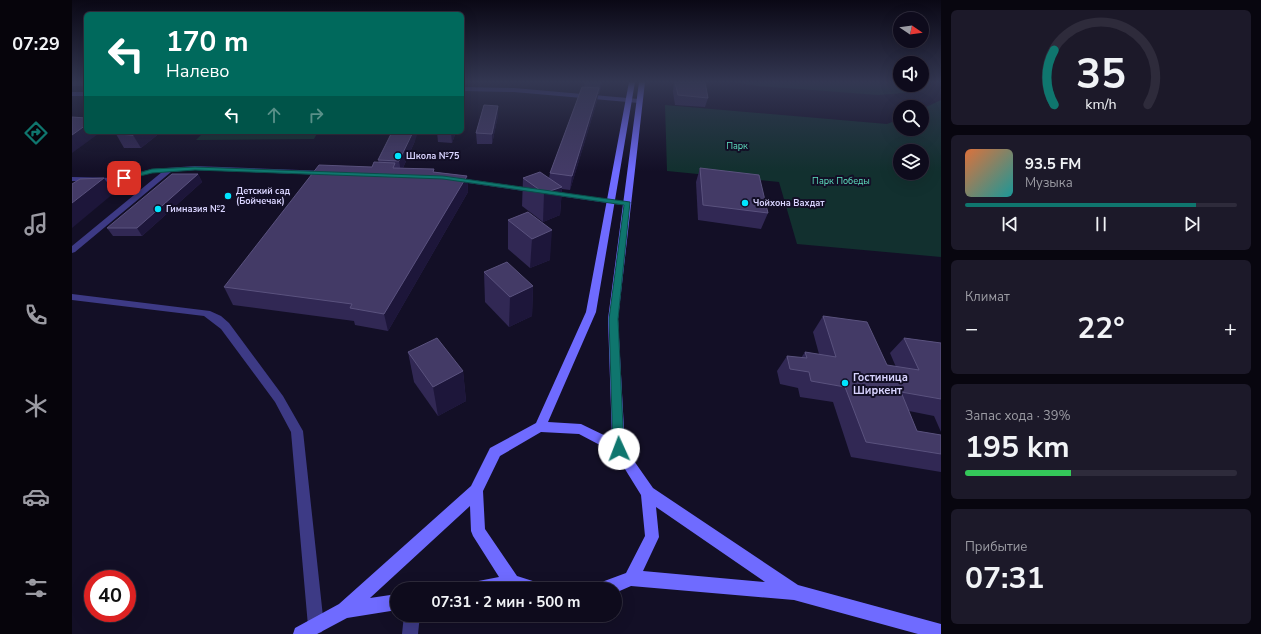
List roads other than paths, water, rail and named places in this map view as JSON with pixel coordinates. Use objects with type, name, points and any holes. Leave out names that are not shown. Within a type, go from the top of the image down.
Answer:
[{"type":"street","points":[[540,428],[591,312],[627,112]]},
{"type":"street","points":[[619,449],[613,319],[639,112]]},
{"type":"street","points":[[72,179],[116,180],[152,171],[195,168],[335,174]]},
{"type":"street","points":[[72,250],[169,170]]},
{"type":"street","points":[[443,178],[628,204]]},
{"type":"street","points":[[72,297],[206,313],[217,319],[225,326],[279,398],[297,431],[316,626]]},
{"type":"street","points":[[301,634],[345,610],[476,491],[495,452],[540,428],[581,429],[619,449],[648,493],[794,592]]},
{"type":"street","points":[[476,491],[478,532],[512,582]]},
{"type":"street","points":[[631,578],[652,538],[648,493]]},
{"type":"street","points":[[622,582],[631,578],[794,592],[941,632]]},
{"type":"street","points":[[345,610],[390,603]]},
{"type":"street","points":[[410,634],[411,622]]},
{"type":"place","name":"Школа №75","points":[[398,156]]},
{"type":"place","name":"Детский сад (Бойчечак)","points":[[228,196]]},
{"type":"place","name":"Чойхона Вахдат","points":[[745,203]]},
{"type":"place","name":"Гимназия №2","points":[[158,209]]},
{"type":"place","name":"Гостиница Ширкент","points":[[845,383]]},
{"type":"park label","name":"Парк","points":[[737,146]]},
{"type":"park label","name":"Парк Победы","points":[[841,181]]}]
